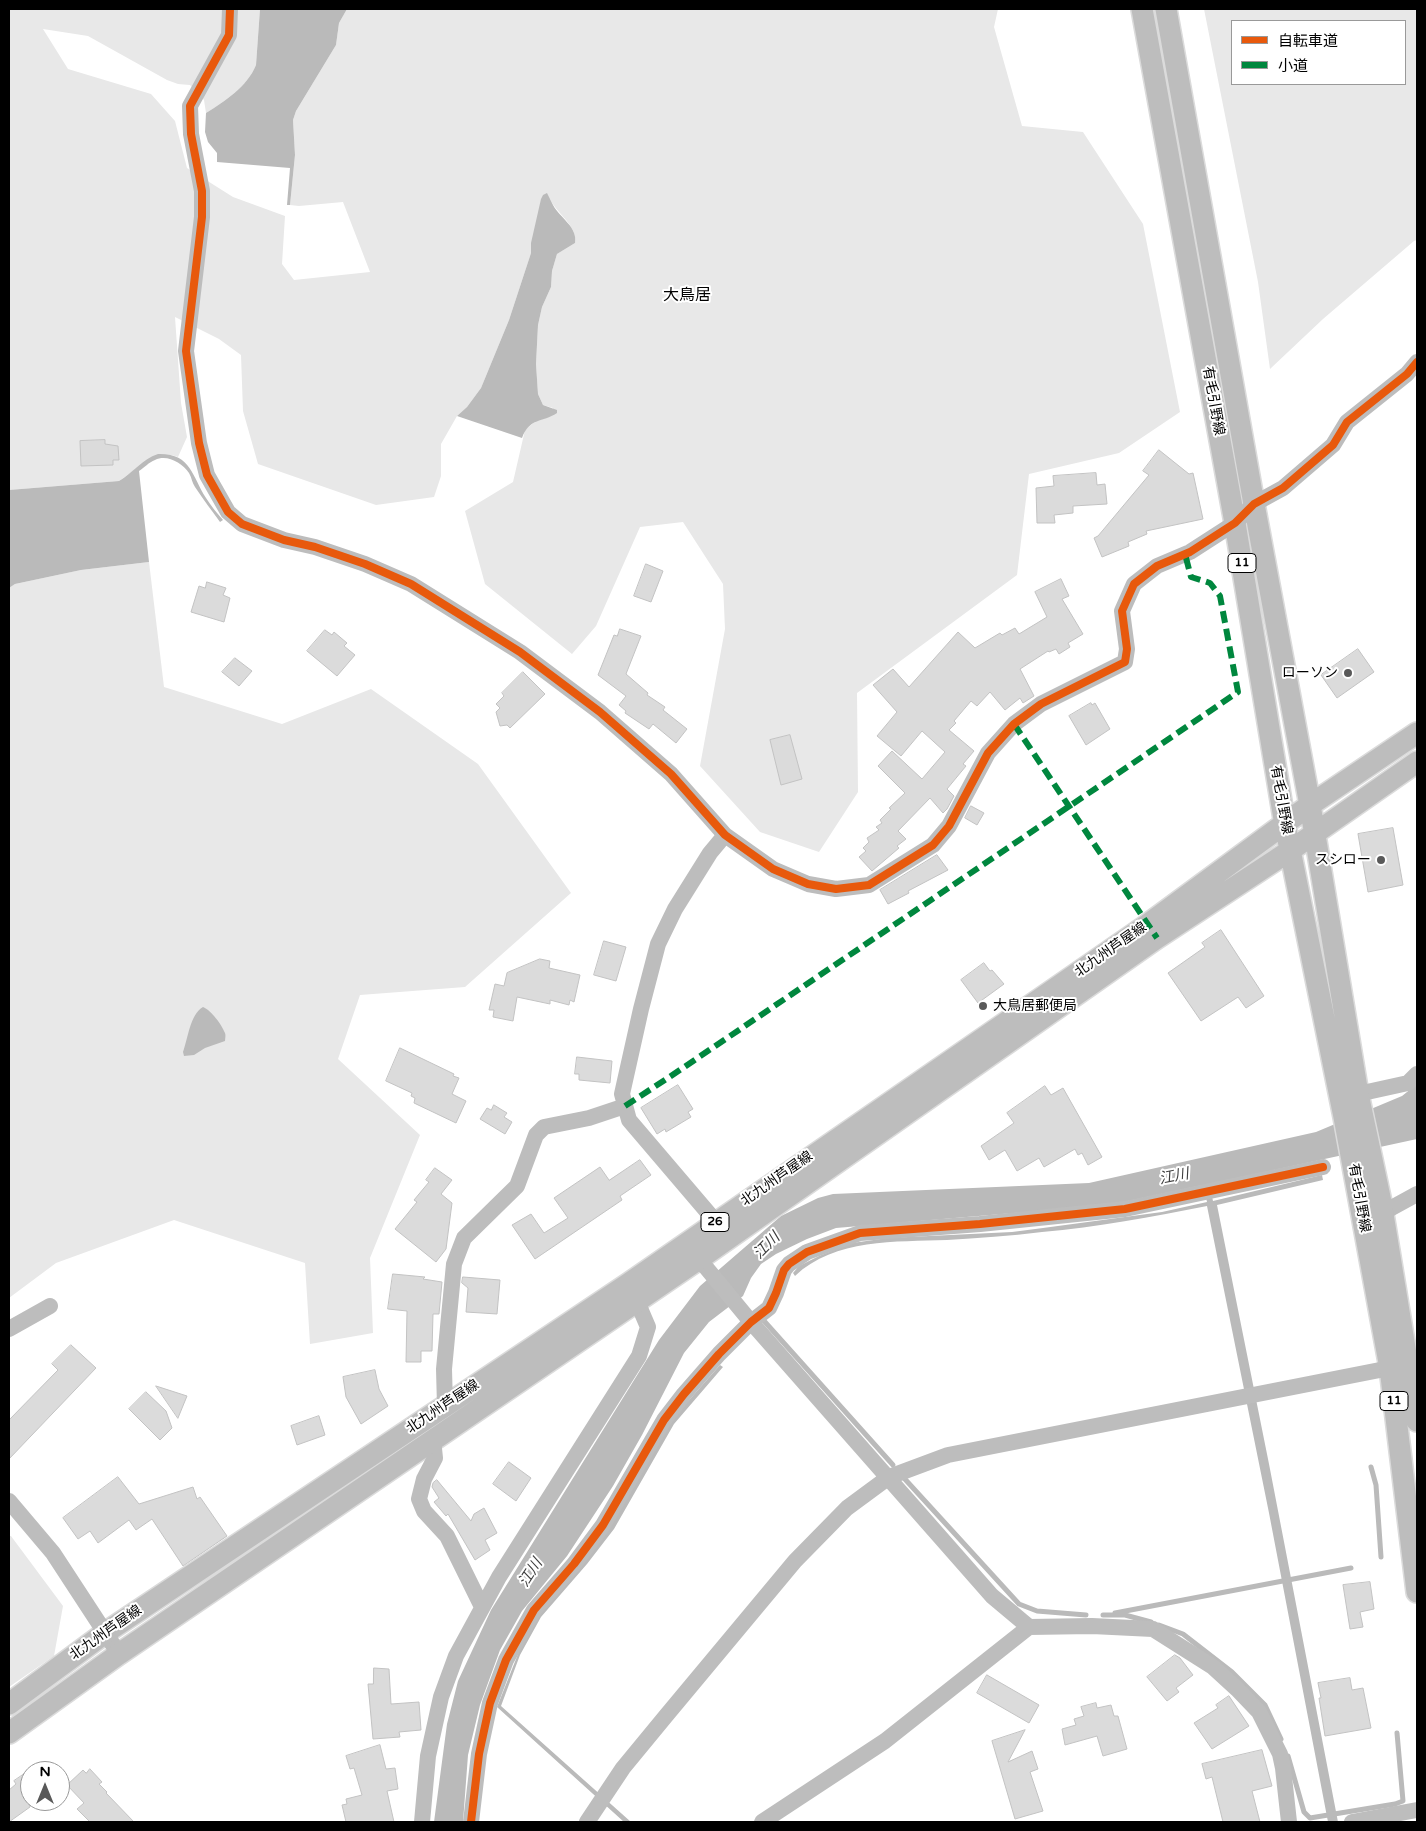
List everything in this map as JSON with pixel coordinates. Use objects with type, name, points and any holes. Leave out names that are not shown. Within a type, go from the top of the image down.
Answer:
[{"type":"main road","name":"有毛引野線","points":[[1142,9],[1235,524],[1285,825],[1354,1107],[1382,1208],[1417,1421]]},
{"type":"main road","name":"有毛引野線","points":[[1166,9],[1254,504],[1310,805],[1354,1107],[1362,1216],[1390,1368],[1417,1592]]},
{"type":"main road","name":"北九州芦屋線","points":[[9,1733],[119,1654],[434,1439],[633,1292],[716,1222],[1147,925],[1310,805],[1417,732]]},
{"type":"main road","name":"北九州芦屋線","points":[[9,1704],[105,1633],[445,1406],[633,1292],[699,1259],[1157,938],[1291,850],[1417,762]]},
{"type":"street","points":[[230,9],[229,35],[204,84],[190,106],[191,134],[202,191],[202,217],[186,351],[199,443],[207,475],[228,512],[242,524],[284,540],[315,547],[365,564],[411,584],[520,652],[600,712],[671,774],[725,835],[772,870],[808,884],[836,889],[868,885],[933,845],[949,826],[988,753],[1014,724],[1041,704],[1125,662],[1127,649],[1122,611],[1134,584],[1157,566],[1190,552],[1235,524],[1254,504],[1283,488],[1333,445],[1347,422],[1407,374],[1417,362]]},
{"type":"street","points":[[716,1222],[629,1120],[622,1094],[658,944],[675,909],[710,853],[725,835]]},
{"type":"street","points":[[1354,1107],[1408,1083],[1417,1074]]},
{"type":"street","points":[[445,1406],[444,1369],[454,1264],[464,1238],[518,1186],[536,1135],[544,1127],[589,1118],[625,1106]]},
{"type":"street","points":[[471,1822],[479,1754],[490,1703],[506,1660],[534,1610],[574,1564],[603,1525],[664,1420],[684,1394],[719,1354],[751,1322],[769,1308],[784,1270],[789,1264],[807,1252],[860,1232],[980,1224],[1125,1209],[1323,1167]]},
{"type":"street","points":[[1362,1216],[1417,1194]]},
{"type":"street","points":[[699,1259],[751,1322],[992,1596],[1029,1627]]},
{"type":"street","points":[[422,1822],[428,1756],[441,1697],[456,1656],[499,1577],[639,1356],[648,1327],[633,1292]]},
{"type":"street","points":[[9,1328],[50,1306]]},
{"type":"street","points":[[587,1822],[623,1768],[795,1562],[847,1508],[889,1477],[948,1455],[1390,1368]]},
{"type":"street","points":[[434,1439],[435,1458],[424,1479],[419,1499],[424,1511],[447,1536],[482,1607]]},
{"type":"street","points":[[11,1507],[53,1553],[119,1654]]},
{"type":"street","points":[[762,1822],[885,1741],[1029,1627],[1092,1626],[1154,1629],[1213,1667],[1237,1689],[1259,1712],[1280,1754],[1288,1822]]},
{"type":"street","points":[[1352,1822],[1417,1810]]},
{"type":"shaded area","points":[[9,9],[260,9],[256,65],[252,73],[235,93],[206,113],[204,100],[190,85],[178,84],[167,80],[88,36],[43,29],[68,69],[151,94],[175,121],[187,168],[233,197],[285,216],[282,264],[294,280],[370,272],[343,202],[299,206],[290,205],[295,155],[293,120],[296,111],[336,45],[339,23],[347,9],[998,9],[994,27],[1022,126],[1083,132],[1143,224],[1180,412],[1119,453],[1029,474],[1017,575],[857,693],[858,792],[819,852],[760,832],[700,766],[725,629],[723,584],[683,522],[640,527],[596,626],[572,654],[485,584],[465,511],[513,482],[525,430],[537,420],[553,415],[553,408],[543,405],[538,394],[536,364],[538,325],[542,307],[551,287],[552,271],[557,254],[575,243],[575,237],[570,226],[550,199],[535,229],[531,253],[509,320],[481,388],[467,407],[457,416],[441,444],[441,476],[434,497],[376,505],[258,464],[243,411],[241,355],[219,339],[175,317],[181,403],[187,437],[178,457],[161,455],[154,457],[119,481],[9,490]]},
{"type":"shaded area","points":[[1204,9],[1417,9],[1417,240],[1323,319],[1270,369],[1258,282]]},
{"type":"shaded area","points":[[149,562],[164,687],[282,724],[371,689],[478,764],[571,893],[465,987],[360,995],[338,1059],[420,1135],[370,1258],[373,1333],[310,1344],[305,1263],[174,1220],[56,1263],[9,1298],[9,588],[15,584],[81,570]]},
{"type":"shaded area","points":[[9,1536],[11,1536],[63,1606],[54,1656],[9,1687]]},
{"type":"water","points":[[260,9],[347,9],[339,23],[336,45],[296,111],[293,120],[295,155],[290,205],[287,205],[290,168],[217,162],[217,153],[208,142],[205,132],[206,113],[241,87],[256,65]]},
{"type":"water","points":[[547,193],[556,210],[574,232],[575,243],[557,254],[552,271],[551,287],[542,307],[538,325],[536,364],[538,394],[543,405],[557,410],[557,413],[533,423],[525,431],[522,438],[457,416],[467,407],[481,388],[509,320],[531,253],[531,243],[541,199]]},
{"type":"water","points":[[158,454],[177,457],[189,467],[208,501],[223,520],[220,522],[194,485],[186,469],[174,460],[160,458],[139,471],[149,562],[81,570],[15,584],[9,588],[9,490],[119,481],[147,459]]},
{"type":"water","points":[[203,1007],[213,1014],[221,1026],[225,1034],[225,1041],[205,1048],[194,1055],[184,1056],[183,1052],[192,1021]]},
{"type":"water","name":"江川","points":[[1417,1084],[1417,1139],[1209,1184],[1213,1201],[1322,1175],[1323,1180],[1217,1205],[1338,1822],[1328,1822],[1269,1513],[1207,1206],[1063,1230],[982,1238],[867,1244],[847,1248],[828,1255],[811,1264],[795,1276],[793,1273],[799,1266],[852,1243],[888,1238],[1012,1232],[1162,1212],[1207,1202],[1203,1185],[1109,1205],[836,1228],[807,1239],[776,1254],[761,1264],[751,1278],[743,1296],[709,1322],[684,1353],[642,1435],[613,1486],[567,1556],[522,1611],[500,1650],[480,1705],[468,1755],[463,1822],[434,1822],[447,1724],[458,1681],[491,1610],[659,1340],[700,1286],[781,1216],[818,1198],[833,1194],[1089,1183],[1316,1132],[1402,1096]]},
{"type":"water","points":[[720,1365],[723,1367],[674,1424],[614,1529],[587,1564],[541,1617],[520,1655],[501,1706],[631,1822],[624,1822],[497,1707],[520,1649],[536,1617],[675,1416]]},
{"type":"building","points":[[105,440],[105,444],[118,446],[119,460],[113,460],[113,465],[81,466],[80,441]]},
{"type":"building","points":[[1159,450],[1189,474],[1193,473],[1203,519],[1146,531],[1147,534],[1128,542],[1129,546],[1102,557],[1094,538],[1098,536],[1149,475],[1143,471]]},
{"type":"building","points":[[1096,473],[1097,485],[1105,484],[1107,504],[1073,506],[1073,513],[1054,515],[1055,523],[1037,523],[1036,488],[1054,486],[1053,476]]},
{"type":"building","points":[[646,564],[663,571],[651,602],[634,596]]},
{"type":"building","points":[[1061,579],[1069,596],[1062,599],[1083,634],[1068,643],[1070,647],[1059,654],[1056,649],[1048,651],[1020,669],[1034,696],[1023,703],[1020,698],[1005,710],[990,692],[977,706],[971,701],[949,730],[974,751],[963,764],[966,766],[947,789],[954,796],[947,809],[943,813],[930,798],[898,831],[906,839],[897,846],[899,848],[872,871],[859,857],[866,851],[863,848],[869,842],[867,838],[879,830],[876,827],[882,823],[880,820],[891,809],[889,808],[905,793],[878,766],[892,751],[922,779],[945,752],[922,731],[901,756],[877,736],[897,712],[873,685],[893,669],[909,687],[958,632],[975,648],[1000,633],[1002,635],[1015,628],[1019,634],[1047,617],[1035,592]]},
{"type":"building","points":[[207,582],[226,588],[223,595],[230,598],[224,622],[191,612],[199,586],[205,588]]},
{"type":"building","points":[[620,629],[641,636],[626,674],[648,693],[647,695],[665,707],[663,710],[687,729],[676,743],[653,724],[649,729],[625,713],[626,711],[619,705],[626,696],[598,675],[614,635],[617,636]]},
{"type":"building","points":[[325,630],[332,635],[334,632],[347,643],[344,646],[355,655],[337,676],[307,651]]},
{"type":"building","name":"ローソン","points":[[1358,649],[1374,672],[1337,698],[1321,675]]},
{"type":"building","points":[[235,658],[252,671],[239,686],[222,672]]},
{"type":"building","points":[[523,672],[545,694],[510,728],[507,725],[500,726],[496,712],[500,708],[496,704],[504,696],[502,693]]},
{"type":"building","points":[[1091,703],[1092,705],[1095,703],[1110,729],[1086,745],[1069,716]]},
{"type":"building","points":[[790,735],[802,779],[781,785],[770,740]]},
{"type":"building","points":[[971,806],[984,813],[977,825],[965,818]]},
{"type":"building","name":"スシロー","points":[[1393,828],[1403,885],[1368,892],[1358,834]]},
{"type":"building","points":[[937,855],[948,870],[888,904],[880,890]]},
{"type":"building","points":[[1221,930],[1264,996],[1246,1008],[1238,997],[1201,1021],[1168,973],[1205,947],[1202,943]]},
{"type":"building","points":[[604,941],[626,947],[616,981],[594,975]]},
{"type":"building","points":[[540,959],[550,961],[549,968],[580,975],[574,1002],[570,1000],[569,1005],[550,1000],[550,1004],[517,997],[513,1021],[493,1017],[494,1010],[489,1010],[495,984],[504,986],[507,973]]},
{"type":"building","points":[[984,963],[1004,984],[978,1003],[961,980]]},
{"type":"building","points":[[400,1048],[459,1078],[452,1094],[466,1101],[456,1123],[414,1103],[415,1098],[411,1096],[412,1093],[386,1081]]},
{"type":"building","points":[[577,1057],[612,1061],[610,1083],[579,1080],[579,1074],[575,1074]]},
{"type":"building","points":[[678,1085],[693,1109],[688,1112],[691,1117],[666,1132],[665,1129],[657,1134],[641,1108]]},
{"type":"building","points":[[1045,1086],[1051,1095],[1063,1088],[1102,1157],[1088,1165],[1082,1153],[1078,1155],[1075,1149],[1044,1167],[1039,1158],[1017,1171],[1005,1150],[989,1160],[981,1146],[1014,1123],[1007,1113]]},
{"type":"building","points":[[494,1105],[507,1113],[504,1117],[512,1122],[505,1134],[480,1119],[487,1108],[491,1110]]},
{"type":"building","points":[[640,1160],[651,1175],[620,1196],[622,1200],[535,1259],[512,1225],[531,1214],[544,1233],[568,1218],[554,1198],[600,1167],[609,1180]]},
{"type":"building","points":[[435,1168],[452,1180],[441,1194],[452,1203],[446,1249],[436,1262],[395,1229],[417,1202],[414,1200],[429,1182],[426,1180]]},
{"type":"building","points":[[393,1274],[425,1277],[423,1279],[442,1282],[439,1314],[433,1314],[432,1351],[421,1351],[421,1362],[406,1362],[407,1311],[388,1309]]},
{"type":"building","points":[[463,1277],[500,1280],[497,1314],[466,1312],[468,1288],[462,1283]]},
{"type":"building","points":[[71,1345],[96,1368],[9,1459],[9,1420],[58,1370],[52,1364]]},
{"type":"building","points":[[375,1370],[379,1389],[388,1406],[361,1424],[346,1397],[343,1377]]},
{"type":"building","points":[[156,1386],[187,1396],[178,1418]]},
{"type":"building","points":[[146,1392],[166,1411],[172,1428],[160,1440],[129,1409]]},
{"type":"building","points":[[319,1416],[325,1435],[297,1445],[291,1426]]},
{"type":"building","points":[[509,1462],[531,1478],[516,1501],[493,1484]]},
{"type":"building","points":[[118,1477],[139,1504],[193,1487],[197,1499],[200,1497],[227,1536],[183,1566],[152,1519],[136,1530],[129,1520],[98,1543],[90,1531],[78,1539],[63,1518]]},
{"type":"building","points":[[437,1480],[471,1521],[474,1514],[484,1508],[497,1533],[485,1540],[490,1550],[475,1560],[448,1514],[446,1516],[434,1502],[439,1498],[432,1487],[433,1483]]},
{"type":"building","points":[[1370,1582],[1374,1609],[1360,1612],[1363,1627],[1350,1629],[1343,1585]]},
{"type":"building","points":[[1175,1655],[1180,1658],[1193,1675],[1176,1688],[1179,1692],[1167,1701],[1147,1677]]},
{"type":"building","points":[[374,1668],[389,1669],[391,1704],[419,1702],[421,1730],[399,1732],[400,1737],[373,1739],[368,1684],[373,1684]]},
{"type":"building","points":[[987,1675],[1039,1705],[1029,1723],[977,1693]]},
{"type":"building","points":[[1350,1678],[1352,1690],[1363,1688],[1371,1728],[1325,1736],[1318,1683]]},
{"type":"building","points":[[1229,1696],[1249,1726],[1212,1749],[1194,1723],[1218,1708],[1216,1705]]},
{"type":"building","points":[[1096,1703],[1097,1708],[1111,1705],[1114,1716],[1118,1716],[1127,1749],[1103,1756],[1097,1736],[1065,1745],[1062,1729],[1076,1725],[1074,1719],[1084,1716],[1081,1707]]},
{"type":"building","points":[[1025,1730],[1008,1762],[1032,1751],[1038,1769],[1030,1772],[1043,1811],[1015,1819],[992,1741]]},
{"type":"building","points":[[380,1745],[386,1769],[395,1768],[398,1789],[387,1791],[394,1822],[346,1822],[342,1805],[347,1804],[346,1799],[362,1795],[354,1768],[350,1769],[346,1756]]},
{"type":"building","points":[[1262,1750],[1272,1786],[1252,1791],[1260,1822],[1223,1822],[1212,1777],[1206,1779],[1202,1764]]},
{"type":"building","points":[[90,1769],[102,1782],[99,1784],[106,1793],[134,1822],[90,1822],[77,1809],[84,1803],[70,1788],[70,1782],[83,1770],[86,1773]]},
{"type":"building","points":[[20,1777],[20,1811],[24,1811],[9,1822],[9,1790],[16,1784],[14,1781]]},
{"type":"waterway","points":[[765,1322],[893,1465]]},
{"type":"waterway","points":[[1371,1467],[1376,1485],[1381,1557]]},
{"type":"waterway","points":[[903,1477],[1019,1604],[1037,1611],[1086,1615]]},
{"type":"waterway","points":[[1115,1613],[1351,1568]]},
{"type":"waterway","points":[[1103,1615],[1125,1615],[1151,1622]]},
{"type":"waterway","points":[[1159,1625],[1183,1634],[1232,1672],[1265,1705],[1281,1739]]},
{"type":"waterway","points":[[1288,1756],[1304,1812],[1310,1818],[1395,1804],[1403,1801],[1397,1733]]},
{"type":"marked path","points":[[625,1106],[1238,692],[1220,596],[1210,583],[1191,577],[1185,554]]},
{"type":"marked path","points":[[1014,724],[1157,938]]},
{"type":"cycle path","points":[[230,9],[229,35],[190,106],[191,134],[202,191],[202,217],[186,351],[199,443],[207,475],[228,512],[242,524],[284,540],[315,547],[365,564],[411,584],[520,652],[600,712],[671,774],[725,835],[773,869],[808,884],[836,889],[869,885],[933,845],[949,826],[988,753],[1014,724],[1041,704],[1125,662],[1127,649],[1122,611],[1134,584],[1157,566],[1190,552],[1235,523],[1254,504],[1283,488],[1333,445],[1347,422],[1407,374],[1417,362]]},
{"type":"cycle path","points":[[471,1822],[479,1754],[490,1703],[506,1660],[534,1610],[574,1564],[603,1525],[664,1420],[684,1394],[719,1354],[751,1322],[769,1308],[784,1270],[789,1264],[807,1252],[860,1233],[980,1224],[1125,1209],[1323,1167]]},
{"type":"place","name":"ローソン","points":[[1348,673]]},
{"type":"place","name":"スシロー","points":[[1381,860]]},
{"type":"place","name":"大鳥居郵便局","points":[[983,1006]]},
{"type":"district","name":"大鳥居","points":[[687,296]]}]
